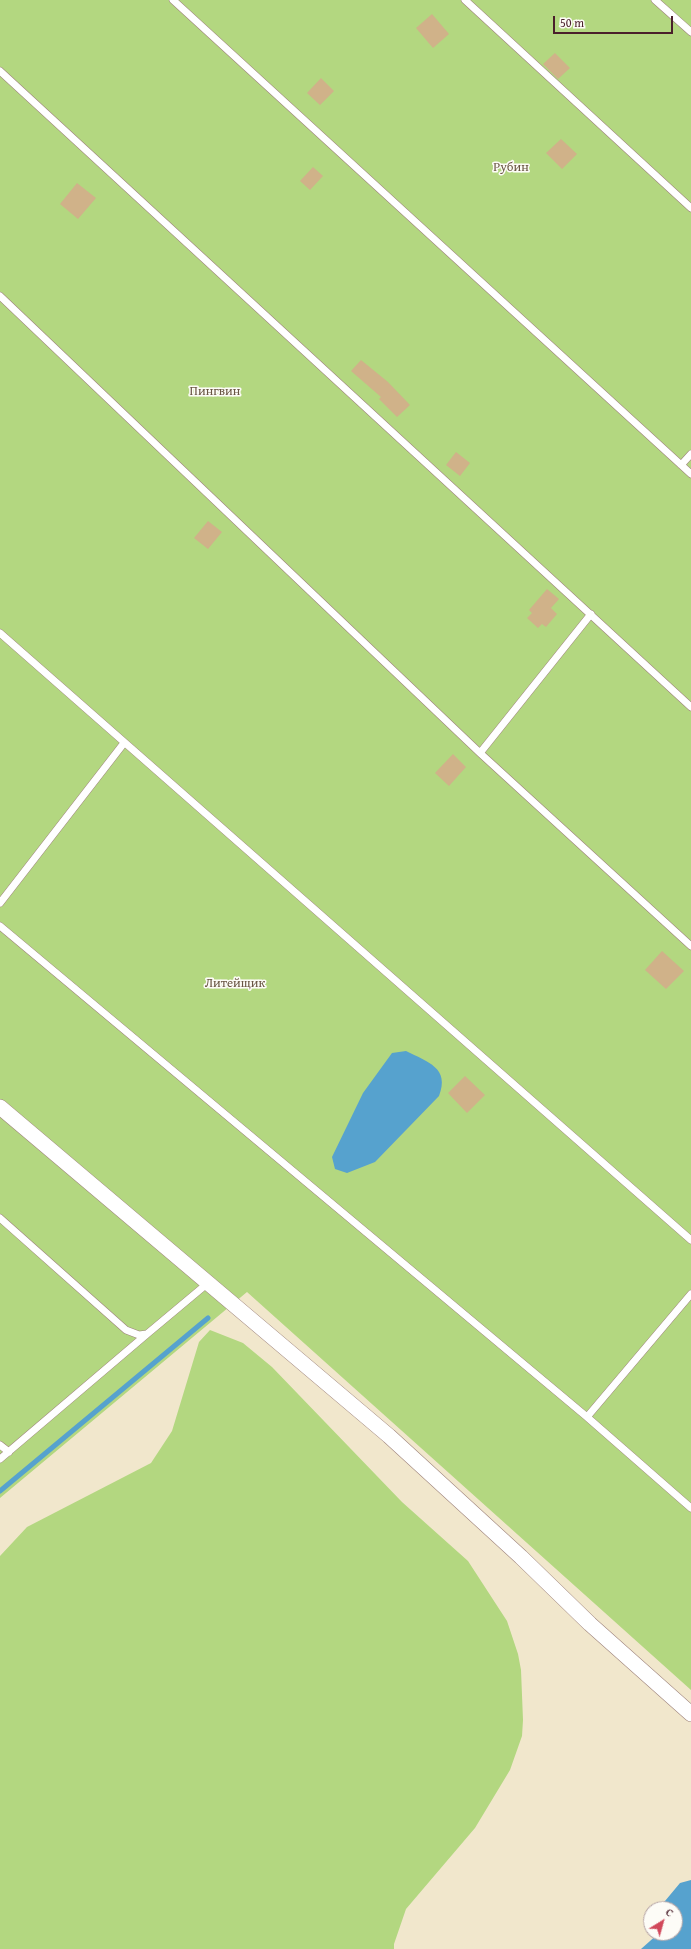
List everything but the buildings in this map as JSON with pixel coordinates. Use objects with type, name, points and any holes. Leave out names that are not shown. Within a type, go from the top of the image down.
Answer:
[{"type":"street","points":[[0,1107],[389,1436],[521,1557],[590,1624],[691,1714]]},
{"type":"lane","points":[[173,0],[691,474]]},
{"type":"lane","points":[[465,0],[691,208]]},
{"type":"lane","points":[[655,0],[691,32]]},
{"type":"lane","points":[[0,71],[691,707]]},
{"type":"lane","points":[[0,296],[480,753],[691,946]]},
{"type":"lane","points":[[681,465],[691,454]]},
{"type":"lane","points":[[480,753],[591,614]]},
{"type":"lane","points":[[0,633],[691,1240]]},
{"type":"lane","points":[[0,903],[124,743]]},
{"type":"lane","points":[[0,926],[587,1417],[691,1508]]},
{"type":"lane","points":[[0,1218],[126,1330],[139,1335],[147,1334]]},
{"type":"lane","points":[[0,1460],[208,1283]]},
{"type":"lane","points":[[587,1417],[691,1294]]},
{"type":"lane","points":[[0,1445],[9,1452]]},
{"type":"green space","points":[[0,0],[691,0],[691,1690],[247,1292],[0,1498]]},
{"type":"green space","points":[[210,1330],[243,1343],[272,1367],[402,1502],[468,1561],[507,1621],[518,1654],[521,1670],[523,1720],[522,1736],[510,1770],[475,1828],[406,1909],[394,1944],[394,1949],[0,1949],[0,1556],[27,1527],[151,1463],[172,1431],[199,1342]]},
{"type":"water","points":[[406,1051],[429,1063],[439,1072],[442,1079],[442,1086],[439,1096],[375,1162],[347,1173],[335,1169],[332,1157],[363,1093],[392,1053]]},
{"type":"water","points":[[691,1880],[691,1949],[641,1949],[650,1941],[683,1941],[683,1901],[665,1901],[680,1883]]},
{"type":"waterway","points":[[0,1491],[208,1318]]},
{"type":"park label","name":"Рубин","points":[[511,168]]},
{"type":"park label","name":"Пингвин","points":[[215,392]]},
{"type":"park label","name":"Литейщик","points":[[235,984]]}]
